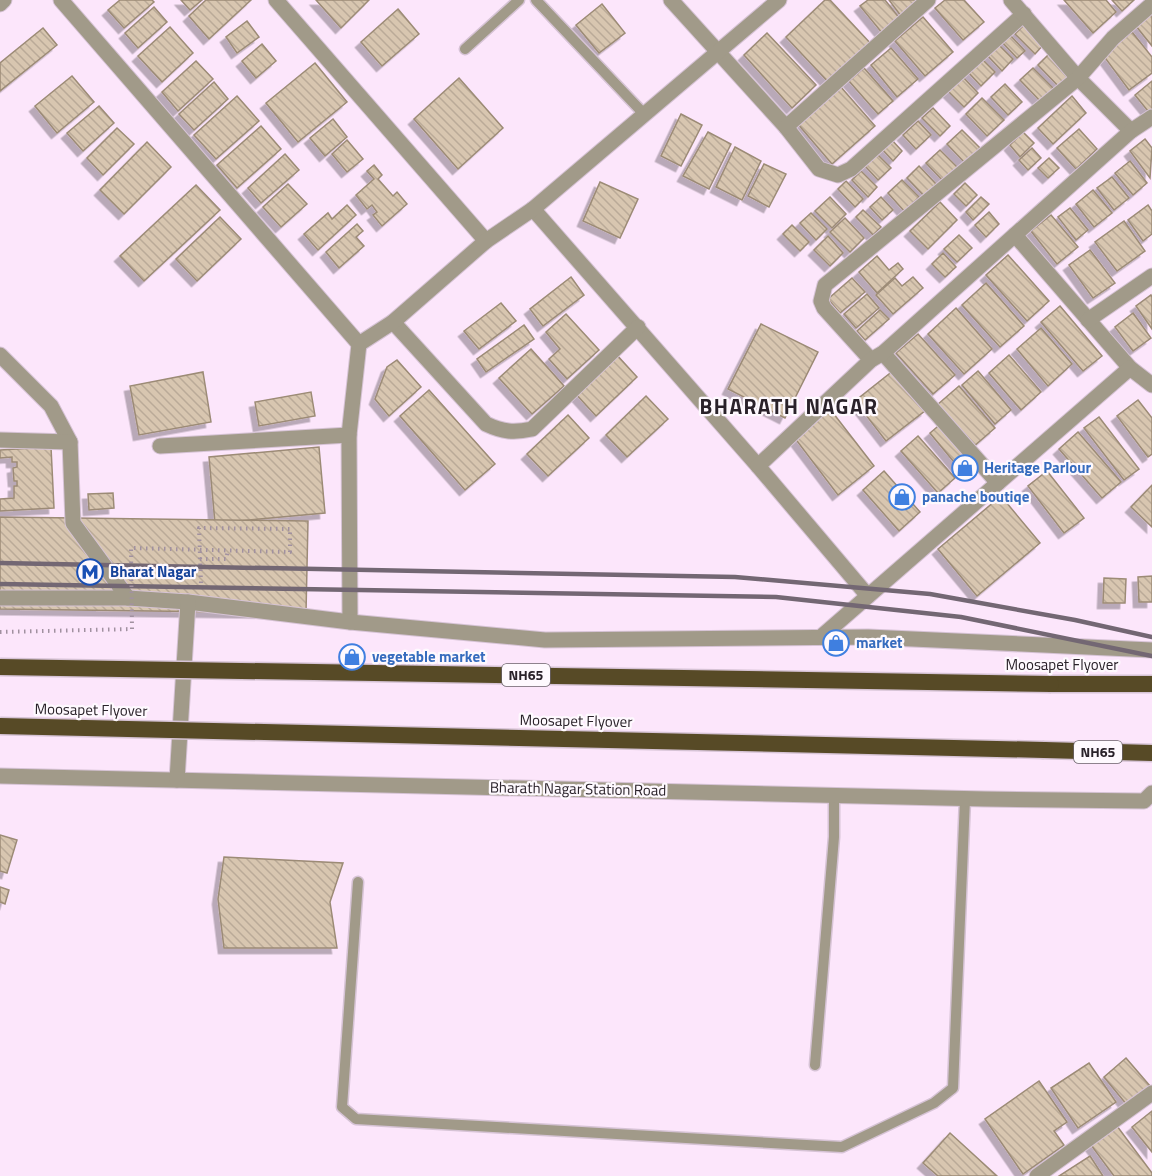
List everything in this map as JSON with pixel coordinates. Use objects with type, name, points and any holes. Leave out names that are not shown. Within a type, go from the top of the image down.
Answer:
[{"type":"highway","name":"Moosapet Flyover","points":[[0,667],[1152,684]]},
{"type":"highway","name":"Moosapet Flyover","points":[[0,726],[1152,753]]},
{"type":"street","points":[[0,4],[4,0]]},
{"type":"street","points":[[61,0],[359,344],[349,435],[350,622]]},
{"type":"street","points":[[276,0],[486,241]]},
{"type":"street","points":[[671,0],[786,127],[819,169],[838,175],[851,169],[1024,14]]},
{"type":"street","points":[[359,344],[393,322],[486,241],[533,209],[779,0]]},
{"type":"street","points":[[786,127],[928,0]]},
{"type":"street","points":[[1011,0],[1078,78],[1131,131]]},
{"type":"street","points":[[998,483],[877,356],[824,308],[821,301],[825,285],[1078,78],[1113,38],[1152,4]]},
{"type":"street","points":[[758,466],[877,356],[1131,131],[1152,117]]},
{"type":"street","points":[[533,209],[638,327],[868,596]]},
{"type":"street","points":[[1015,235],[1130,368],[1152,385]]},
{"type":"street","points":[[1088,321],[1152,276]]},
{"type":"street","points":[[393,322],[486,424],[501,431],[516,433],[532,429],[638,327]]},
{"type":"street","points":[[0,355],[51,406],[70,442],[73,523],[128,598]]},
{"type":"street","points":[[821,637],[1130,368]]},
{"type":"street","points":[[160,446],[349,435]]},
{"type":"street","points":[[0,440],[70,442]]},
{"type":"street","points":[[0,598],[128,598],[195,603],[350,622],[545,640],[821,637],[1152,650]]},
{"type":"street","points":[[177,780],[195,603]]},
{"type":"street","name":"Bharath Nagar Station Road","points":[[0,776],[965,799],[1144,801],[1152,793]]},
{"type":"street","points":[[1037,1176],[1152,1093]]},
{"type":"lane","points":[[465,49],[519,0]]},
{"type":"lane","points":[[536,0],[644,114]]},
{"type":"lane","points":[[815,1065],[834,837],[834,795]]},
{"type":"lane","points":[[358,882],[342,1107],[356,1119],[842,1147],[934,1104],[953,1088],[961,832],[965,799]]},
{"type":"path","points":[[0,632],[132,628],[131,548],[228,550],[290,552],[290,530],[199,528],[200,559],[195,603]]},
{"type":"path","points":[[200,559],[226,559],[228,550]]},
{"type":"building","points":[[120,0],[152,0],[154,2],[124,28],[108,10]]},
{"type":"building","points":[[181,0],[202,0],[190,10]]},
{"type":"building","points":[[206,0],[251,0],[209,39],[189,16]]},
{"type":"building","points":[[316,0],[369,0],[341,28]]},
{"type":"building","points":[[825,0],[830,0],[872,45],[830,84],[786,37]]},
{"type":"building","points":[[868,0],[885,0],[901,20],[883,34],[860,6]]},
{"type":"building","points":[[889,0],[916,0],[918,3],[901,16]]},
{"type":"building","points":[[945,0],[964,0],[984,22],[963,40],[935,8]]},
{"type":"building","points":[[1064,0],[1106,0],[1116,12],[1093,33]]},
{"type":"building","points":[[1112,0],[1134,0],[1122,11]]},
{"type":"building","points":[[602,4],[625,33],[599,53],[576,25]]},
{"type":"building","points":[[154,7],[167,22],[138,48],[125,33]]},
{"type":"building","points":[[398,9],[419,34],[382,66],[361,42]]},
{"type":"building","points":[[1152,13],[1152,46],[1136,26]]},
{"type":"building","points":[[923,17],[953,52],[925,76],[895,41]]},
{"type":"building","points":[[247,21],[259,37],[237,53],[226,37]]},
{"type":"building","points":[[1025,24],[1044,44],[1035,54],[1015,34]]},
{"type":"building","points":[[170,27],[193,53],[162,82],[138,56]]},
{"type":"building","points":[[43,28],[57,45],[0,91],[0,63]]},
{"type":"building","points":[[1132,32],[1152,57],[1152,73],[1129,90],[1103,55]]},
{"type":"building","points":[[767,33],[816,85],[792,108],[744,55]]},
{"type":"building","points":[[1009,34],[1025,51],[1017,58],[1001,41]]},
{"type":"building","points":[[262,44],[276,61],[256,78],[242,61]]},
{"type":"building","points":[[998,44],[1013,59],[1002,71],[987,55]]},
{"type":"building","points":[[891,48],[918,79],[897,97],[871,65]]},
{"type":"building","points":[[1049,54],[1071,77],[1060,88],[1038,65]]},
{"type":"building","points":[[982,59],[995,72],[981,86],[968,72]]},
{"type":"building","points":[[196,61],[213,79],[178,111],[162,92]]},
{"type":"building","points":[[315,63],[347,102],[298,142],[266,103]]},
{"type":"building","points":[[864,68],[893,101],[878,114],[849,81]]},
{"type":"building","points":[[1033,68],[1054,89],[1041,102],[1020,80]]},
{"type":"building","points":[[72,76],[94,102],[57,133],[35,106]]},
{"type":"building","points":[[963,77],[978,93],[964,107],[948,91]]},
{"type":"building","points":[[459,78],[503,128],[458,169],[414,119]]},
{"type":"building","points":[[1152,81],[1152,116],[1135,95]]},
{"type":"building","points":[[214,82],[228,99],[194,130],[179,114]]},
{"type":"building","points":[[1005,84],[1022,102],[1008,115],[991,97]]},
{"type":"building","points":[[840,86],[875,126],[832,164],[797,123]]},
{"type":"building","points":[[237,96],[259,121],[216,159],[194,135]]},
{"type":"building","points":[[1072,96],[1086,113],[1053,144],[1038,128]]},
{"type":"building","points":[[982,98],[1004,120],[987,136],[966,114]]},
{"type":"building","points":[[99,106],[114,123],[83,151],[67,133]]},
{"type":"building","points":[[933,108],[950,126],[940,136],[922,118]]},
{"type":"building","points":[[681,114],[702,125],[681,166],[661,156]]},
{"type":"building","points":[[333,119],[347,137],[325,156],[310,138]]},
{"type":"building","points":[[918,121],[931,135],[916,149],[903,135]]},
{"type":"building","points":[[261,126],[281,149],[237,188],[217,165]]},
{"type":"building","points":[[117,128],[134,144],[103,175],[87,158]]},
{"type":"building","points":[[1079,129],[1097,149],[1076,169],[1057,148]]},
{"type":"building","points":[[962,130],[980,148],[965,163],[947,144]]},
{"type":"building","points":[[708,132],[731,144],[709,189],[683,176]]},
{"type":"building","points":[[1023,132],[1034,143],[1020,157],[1010,145]]},
{"type":"building","points":[[891,139],[902,151],[893,161],[881,148]]},
{"type":"building","points":[[1145,139],[1152,148],[1150,178],[1130,151]]},
{"type":"building","points":[[347,140],[363,159],[347,172],[332,154]]},
{"type":"building","points":[[147,142],[171,167],[124,214],[100,190]]},
{"type":"building","points":[[735,147],[761,161],[742,200],[716,187]]},
{"type":"building","points":[[1032,148],[1041,158],[1028,170],[1019,160]]},
{"type":"building","points":[[940,150],[959,169],[944,182],[926,163]]},
{"type":"building","points":[[285,154],[299,170],[261,203],[248,188]]},
{"type":"building","points":[[877,154],[891,168],[878,180],[865,166]]},
{"type":"building","points":[[1049,158],[1059,168],[1048,178],[1038,168]]},
{"type":"building","points":[[1130,161],[1147,183],[1133,195],[1115,173]]},
{"type":"building","points":[[764,164],[786,174],[769,207],[748,196]]},
{"type":"building","points":[[374,165],[382,175],[378,179],[393,196],[397,192],[407,204],[382,226],[373,215],[377,212],[372,205],[367,209],[356,195],[374,179],[367,171]]},
{"type":"building","points":[[919,166],[936,184],[924,196],[907,178]]},
{"type":"building","points":[[861,171],[877,187],[868,197],[852,180]]},
{"type":"building","points":[[1112,177],[1129,198],[1114,210],[1097,188]]},
{"type":"building","points":[[902,180],[919,197],[905,212],[888,193]]},
{"type":"building","points":[[846,181],[863,199],[855,207],[838,189]]},
{"type":"building","points":[[600,182],[638,199],[620,238],[583,221]]},
{"type":"building","points":[[965,183],[977,195],[966,206],[954,194]]},
{"type":"building","points":[[288,184],[307,204],[281,227],[263,207]]},
{"type":"building","points":[[196,185],[220,210],[144,281],[120,256]]},
{"type":"building","points":[[1093,190],[1112,213],[1094,227],[1076,204]]},
{"type":"building","points":[[830,197],[846,214],[832,228],[815,211]]},
{"type":"building","points":[[881,197],[893,210],[882,220],[870,207]]},
{"type":"building","points":[[981,197],[989,204],[973,220],[966,212]]},
{"type":"building","points":[[940,202],[957,220],[928,249],[910,231]]},
{"type":"building","points":[[347,205],[356,215],[318,250],[304,234],[328,213],[332,219]]},
{"type":"building","points":[[1148,205],[1152,211],[1152,234],[1143,241],[1128,220]]},
{"type":"building","points":[[1070,208],[1088,230],[1076,240],[1058,217]]},
{"type":"building","points":[[863,210],[881,227],[873,235],[856,217]]},
{"type":"building","points":[[989,212],[999,224],[986,237],[975,225]]},
{"type":"building","points":[[811,213],[827,229],[816,240],[800,223]]},
{"type":"building","points":[[1051,215],[1078,247],[1057,264],[1031,231]]},
{"type":"building","points":[[220,217],[241,239],[197,281],[176,259]]},
{"type":"building","points":[[845,218],[864,238],[850,252],[830,232]]},
{"type":"building","points":[[1124,221],[1145,251],[1117,271],[1095,242]]},
{"type":"building","points":[[357,224],[363,231],[356,237],[364,246],[339,268],[326,252]]},
{"type":"building","points":[[792,225],[809,242],[800,251],[783,234]]},
{"type":"building","points":[[959,235],[972,248],[957,262],[944,249]]},
{"type":"building","points":[[828,236],[843,253],[830,266],[814,250]]},
{"type":"building","points":[[1090,250],[1115,283],[1093,298],[1069,265]]},
{"type":"building","points":[[943,253],[956,267],[945,277],[932,264]]},
{"type":"building","points":[[1008,255],[1049,301],[1027,321],[986,275]]},
{"type":"building","points":[[877,256],[889,270],[898,263],[903,269],[877,293],[859,272]]},
{"type":"building","points":[[571,277],[584,295],[543,326],[530,309]]},
{"type":"building","points":[[913,277],[923,288],[893,314],[876,295],[895,278],[902,286]]},
{"type":"building","points":[[852,278],[865,292],[840,313],[828,299]]},
{"type":"building","points":[[986,283],[1024,326],[1000,347],[962,305]]},
{"type":"building","points":[[867,294],[879,308],[856,328],[844,314]]},
{"type":"building","points":[[1151,295],[1152,297],[1152,329],[1136,306]]},
{"type":"building","points":[[501,303],[516,321],[479,349],[464,331]]},
{"type":"building","points":[[1060,306],[1102,356],[1083,371],[1041,322]]},
{"type":"building","points":[[956,308],[992,349],[964,374],[928,334]]},
{"type":"building","points":[[880,310],[889,319],[865,340],[857,331]]},
{"type":"building","points":[[1133,313],[1151,338],[1133,351],[1115,327]]},
{"type":"building","points":[[566,314],[599,350],[567,379],[549,359],[560,349],[546,332]]},
{"type":"building","points":[[761,324],[818,352],[785,418],[728,389]]},
{"type":"building","points":[[524,325],[534,339],[486,372],[477,359]]},
{"type":"building","points":[[1041,328],[1072,364],[1048,386],[1017,349]]},
{"type":"building","points":[[918,334],[955,375],[933,394],[896,353]]},
{"type":"building","points":[[531,349],[564,386],[532,414],[499,378]]},
{"type":"building","points":[[616,354],[637,377],[596,416],[575,393]]},
{"type":"building","points":[[1009,355],[1041,392],[1021,410],[989,373]]},
{"type":"building","points":[[397,360],[421,387],[389,416],[375,399],[387,367]]},
{"type":"building","points":[[894,370],[926,410],[886,441],[855,401]]},
{"type":"building","points":[[978,371],[1011,410],[995,424],[962,385]]},
{"type":"building","points":[[203,372],[211,422],[139,435],[130,386]]},
{"type":"building","points":[[959,386],[995,428],[973,447],[937,405]]},
{"type":"building","points":[[429,390],[495,464],[465,490],[400,416]]},
{"type":"building","points":[[311,392],[315,416],[259,426],[255,402]]},
{"type":"building","points":[[646,396],[668,419],[627,457],[606,435]]},
{"type":"building","points":[[1138,400],[1152,418],[1152,454],[1148,457],[1117,416]]},
{"type":"building","points":[[830,409],[874,466],[838,495],[794,437]]},
{"type":"building","points":[[568,415],[589,438],[548,476],[527,454]]},
{"type":"building","points":[[1099,417],[1139,469],[1124,480],[1084,428]]},
{"type":"building","points":[[943,422],[975,462],[963,473],[930,433]]},
{"type":"building","points":[[1078,432],[1121,482],[1102,498],[1059,449]]},
{"type":"building","points":[[918,436],[955,478],[938,493],[901,451]]},
{"type":"building","points":[[51,447],[54,508],[0,511],[0,499],[14,498],[14,486],[17,486],[17,481],[14,481],[13,468],[17,467],[17,462],[12,462],[12,457],[0,458],[0,450]]},
{"type":"building","points":[[319,447],[325,513],[215,523],[209,457]]},
{"type":"building","points":[[884,471],[920,512],[899,531],[863,490]]},
{"type":"building","points":[[1047,471],[1084,518],[1064,533],[1028,486]]},
{"type":"building","points":[[1152,485],[1152,527],[1131,507]]},
{"type":"building","points":[[113,493],[114,508],[89,510],[88,494]]},
{"type":"building","points":[[1001,496],[1040,543],[977,596],[938,549]]},
{"type":"building","points":[[0,517],[308,521],[306,613],[0,609]]},
{"type":"building","points":[[1152,576],[1152,602],[1139,602],[1138,577]]},
{"type":"building","points":[[1104,578],[1126,579],[1125,603],[1103,603]]},
{"type":"building","points":[[0,835],[17,840],[7,873],[0,871]]},
{"type":"building","points":[[224,857],[343,863],[330,902],[337,948],[224,948],[218,899]]},
{"type":"building","points":[[0,887],[9,890],[5,904],[0,902]]},
{"type":"building","points":[[1126,1058],[1150,1086],[1127,1105],[1104,1077]]},
{"type":"building","points":[[1089,1063],[1116,1102],[1078,1128],[1051,1088]]},
{"type":"building","points":[[1039,1081],[1067,1122],[1054,1131],[1064,1145],[1023,1174],[985,1119]]},
{"type":"building","points":[[1152,1111],[1152,1152],[1132,1127]]},
{"type":"building","points":[[1117,1126],[1152,1176],[1114,1176],[1091,1145]]},
{"type":"building","points":[[950,1133],[997,1176],[938,1176],[923,1163]]},
{"type":"building","points":[[1090,1156],[1103,1176],[1059,1176]]},
{"type":"railway","points":[[0,563],[735,577],[930,594],[1075,620],[1152,637]]},
{"type":"railway","points":[[0,584],[776,597],[961,617],[1152,656]]},
{"type":"place","name":"Heritage Parlour","points":[[965,468]]},
{"type":"place","name":"panache boutiqe","points":[[902,497]]},
{"type":"place","name":"Bharat Nagar","points":[[90,572]]},
{"type":"place","name":"market","points":[[836,643]]},
{"type":"place","name":"vegetable market","points":[[352,657]]},
{"type":"district","name":"BHARATH NAGAR","points":[[789,407]]}]
